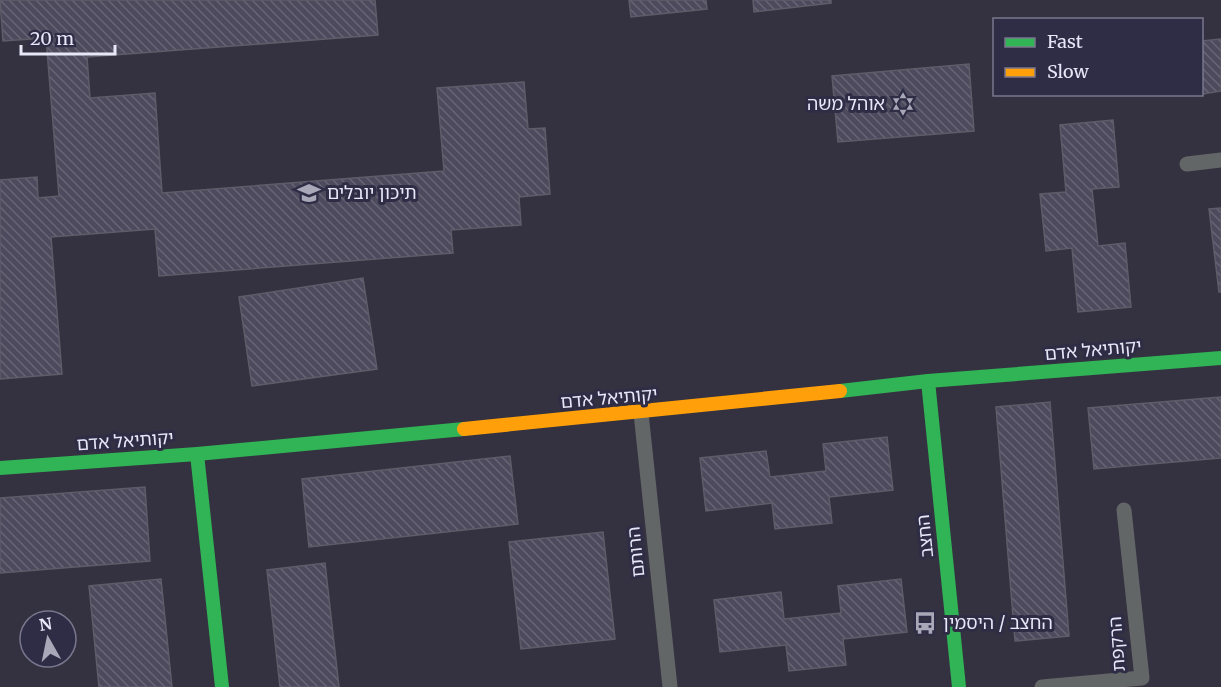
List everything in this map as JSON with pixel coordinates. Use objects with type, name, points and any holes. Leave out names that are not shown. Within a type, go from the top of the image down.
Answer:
[{"type":"street","name":"יקותיאל אדם","points":[[0,468],[197,454],[641,413],[928,381],[1221,358]]},
{"type":"street","name":"החצב","points":[[928,381],[958,687]]},
{"type":"street","points":[[197,454],[222,687]]},
{"type":"lane","points":[[1187,164],[1221,160]]},
{"type":"lane","name":"הרותם","points":[[641,413],[670,687]]},
{"type":"lane","name":"הרקפת","points":[[1042,687],[1142,678],[1124,510]]},
{"type":"building","points":[[0,0],[375,0],[378,35],[87,57],[90,98],[155,93],[162,193],[444,171],[437,88],[524,82],[528,129],[545,128],[550,194],[519,197],[521,225],[451,230],[453,253],[159,276],[155,229],[51,237],[62,374],[0,379],[0,180],[37,177],[38,198],[59,196],[46,38],[3,41]]},
{"type":"building","points":[[629,0],[706,0],[707,9],[631,17]]},
{"type":"building","points":[[753,0],[831,0],[831,3],[754,12]]},
{"type":"building","points":[[1221,39],[1221,91],[1203,94],[1203,41]]},
{"type":"building","name":"אוהל משה","points":[[969,64],[974,131],[838,142],[832,76]]},
{"type":"building","points":[[1113,120],[1119,187],[1092,189],[1098,246],[1125,243],[1131,307],[1078,312],[1072,248],[1046,251],[1040,194],[1066,192],[1060,125]]},
{"type":"building","points":[[1221,208],[1221,292],[1219,292],[1209,209]]},
{"type":"building","points":[[363,278],[377,369],[252,386],[239,297]]},
{"type":"building","points":[[1221,397],[1221,458],[1094,469],[1088,408]]},
{"type":"building","points":[[1050,402],[1069,636],[1015,641],[996,407]]},
{"type":"building","points":[[887,437],[893,490],[829,497],[832,523],[775,529],[772,503],[706,511],[700,458],[766,451],[770,477],[826,471],[823,444]]},
{"type":"building","points":[[510,456],[518,524],[309,547],[302,479]]},
{"type":"building","points":[[145,487],[150,561],[0,573],[0,498]]},
{"type":"building","points":[[603,532],[615,639],[521,649],[509,542]]},
{"type":"building","points":[[325,563],[339,687],[280,687],[267,570]]},
{"type":"building","points":[[161,579],[172,687],[99,687],[89,586]]},
{"type":"building","points":[[901,579],[907,632],[843,639],[846,665],[789,671],[786,645],[720,652],[714,600],[781,592],[784,619],[841,613],[838,586]]},
{"type":"traffic: fast","points":[[840,391],[928,381],[1221,358]]},
{"type":"traffic: fast","points":[[928,381],[959,687]]},
{"type":"traffic: fast","points":[[0,468],[197,454],[464,429]]},
{"type":"traffic: fast","points":[[197,454],[222,687]]},
{"type":"traffic: slow","points":[[464,429],[840,391]]},
{"type":"place","name":"אוהל משה","points":[[903,104]]},
{"type":"place","name":"תיכון יובלים","points":[[309,193]]},
{"type":"place","name":"החצב / היסמין","points":[[925,623]]}]
